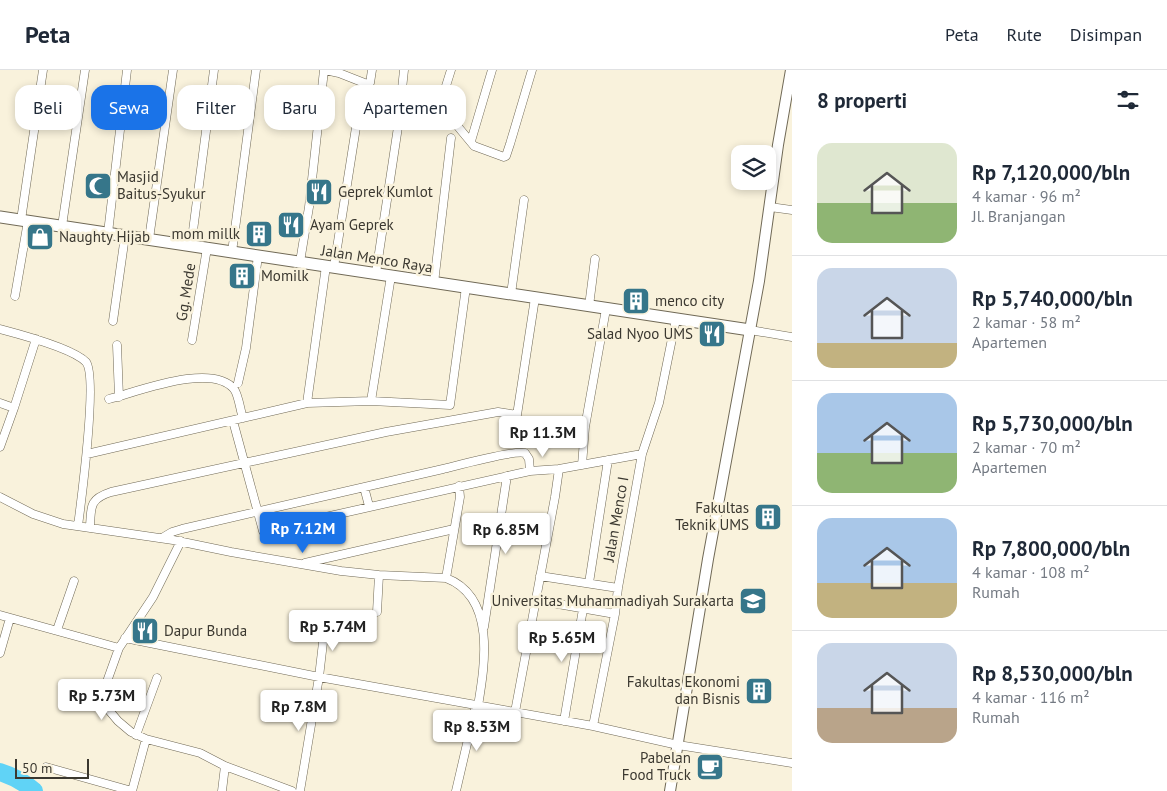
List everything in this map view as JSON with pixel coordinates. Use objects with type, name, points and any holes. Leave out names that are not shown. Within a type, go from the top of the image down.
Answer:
[{"type":"main road","name":"Jalan Menco Raya","points":[[0,217],[750,330]]},
{"type":"street","points":[[15,296],[43,70]]},
{"type":"street","points":[[62,226],[85,70]]},
{"type":"street","points":[[108,233],[127,70]]},
{"type":"street","points":[[149,240],[173,70]]},
{"type":"street","points":[[191,246],[214,70]]},
{"type":"street","points":[[232,252],[256,70]]},
{"type":"street","points":[[300,262],[325,70],[339,73],[366,84],[370,83],[372,70]]},
{"type":"street","points":[[402,85],[404,70]]},
{"type":"street","points":[[446,85],[451,70]]},
{"type":"street","points":[[471,142],[492,70]]},
{"type":"street","points":[[461,130],[476,148],[502,157],[506,156],[532,70]]},
{"type":"street","points":[[670,791],[708,559],[750,330],[791,70]]},
{"type":"street","points":[[307,403],[361,98],[362,95],[367,93],[393,99],[401,107],[376,273]]},
{"type":"street","points":[[434,282],[451,138]]},
{"type":"street","points":[[511,294],[524,200]]},
{"type":"street","points":[[770,207],[792,210]]},
{"type":"street","points":[[113,321],[125,236]]},
{"type":"street","name":"Gg. Mede","points":[[192,340],[207,248]]},
{"type":"street","points":[[238,382],[246,348],[258,256]]},
{"type":"street","points":[[589,306],[595,259]]},
{"type":"street","points":[[371,401],[392,276]]},
{"type":"street","points":[[87,454],[307,403],[371,401],[450,405],[466,287]]},
{"type":"street","points":[[90,528],[94,500],[111,492],[386,432],[498,412],[517,415],[535,298]]},
{"type":"street","points":[[582,466],[585,427],[606,309]]},
{"type":"street","name":"Jalan Menco I","points":[[593,726],[642,454],[659,403],[676,319]]},
{"type":"street","points":[[0,330],[36,339],[78,356],[89,367],[87,454],[78,526]]},
{"type":"street","points":[[750,330],[792,337]]},
{"type":"street","points":[[0,447],[36,339]]},
{"type":"street","points":[[117,345],[119,397]]},
{"type":"street","points":[[109,399],[180,380],[203,377],[226,383],[235,391],[242,418]]},
{"type":"street","points":[[0,403],[14,408]]},
{"type":"street","points":[[233,421],[263,531],[530,471],[582,466],[642,454]]},
{"type":"street","points":[[162,538],[182,529],[514,453],[524,453],[528,459],[530,471]]},
{"type":"street","points":[[589,583],[608,460]]},
{"type":"street","points":[[516,712],[559,469]]},
{"type":"street","points":[[456,791],[483,672],[483,631],[507,476]]},
{"type":"street","points":[[446,578],[460,497],[459,486]]},
{"type":"street","points":[[364,487],[369,506]]},
{"type":"street","points":[[0,497],[38,516],[63,524],[181,541],[300,565],[380,576],[446,578],[461,585],[470,595],[478,610],[483,631]]},
{"type":"street","points":[[300,565],[454,529]]},
{"type":"street","points":[[181,541],[159,587],[119,648],[105,687],[105,702],[114,717],[136,735],[200,753],[225,766],[292,791]]},
{"type":"street","points":[[377,612],[380,576]]},
{"type":"street","points":[[540,576],[618,588]]},
{"type":"street","points":[[57,630],[74,581]]},
{"type":"street","points":[[535,600],[614,614]]},
{"type":"street","points":[[564,721],[582,608]]},
{"type":"street","points":[[0,615],[119,648]]},
{"type":"street","points":[[0,652],[10,618]]},
{"type":"street","points":[[300,791],[319,677],[325,625]]},
{"type":"street","points":[[125,638],[319,677],[593,726],[678,745],[792,763]]},
{"type":"street","points":[[136,735],[157,678]]},
{"type":"street","points":[[46,767],[132,791],[146,739]]},
{"type":"street","points":[[222,791],[225,766]]},
{"type":"waterway","points":[[0,772],[18,780],[34,791]]},
{"type":"place","name":"Masjid Baitus-Syukur","points":[[98,186]]},
{"type":"place","name":"Geprek Kumlot","points":[[319,192]]},
{"type":"place","name":"Ayam Geprek","points":[[291,225]]},
{"type":"place","name":"mom millk","points":[[259,234]]},
{"type":"place","name":"Naughty Hijab","points":[[40,237]]},
{"type":"place","name":"Momilk","points":[[242,276]]},
{"type":"place","name":"menco city","points":[[636,301]]},
{"type":"place","name":"Salad Nyoo UMS","points":[[712,334]]},
{"type":"place","name":"Fakultas Teknik UMS","points":[[768,517]]},
{"type":"place","name":"Universitas Muhammadiyah Surakarta","points":[[753,601]]},
{"type":"place","name":"Dapur Bunda","points":[[145,631]]},
{"type":"place","name":"Fakultas Ekonomi dan Bisnis","points":[[759,691]]},
{"type":"place","name":"Pabelan Food Truck","points":[[710,767]]}]
